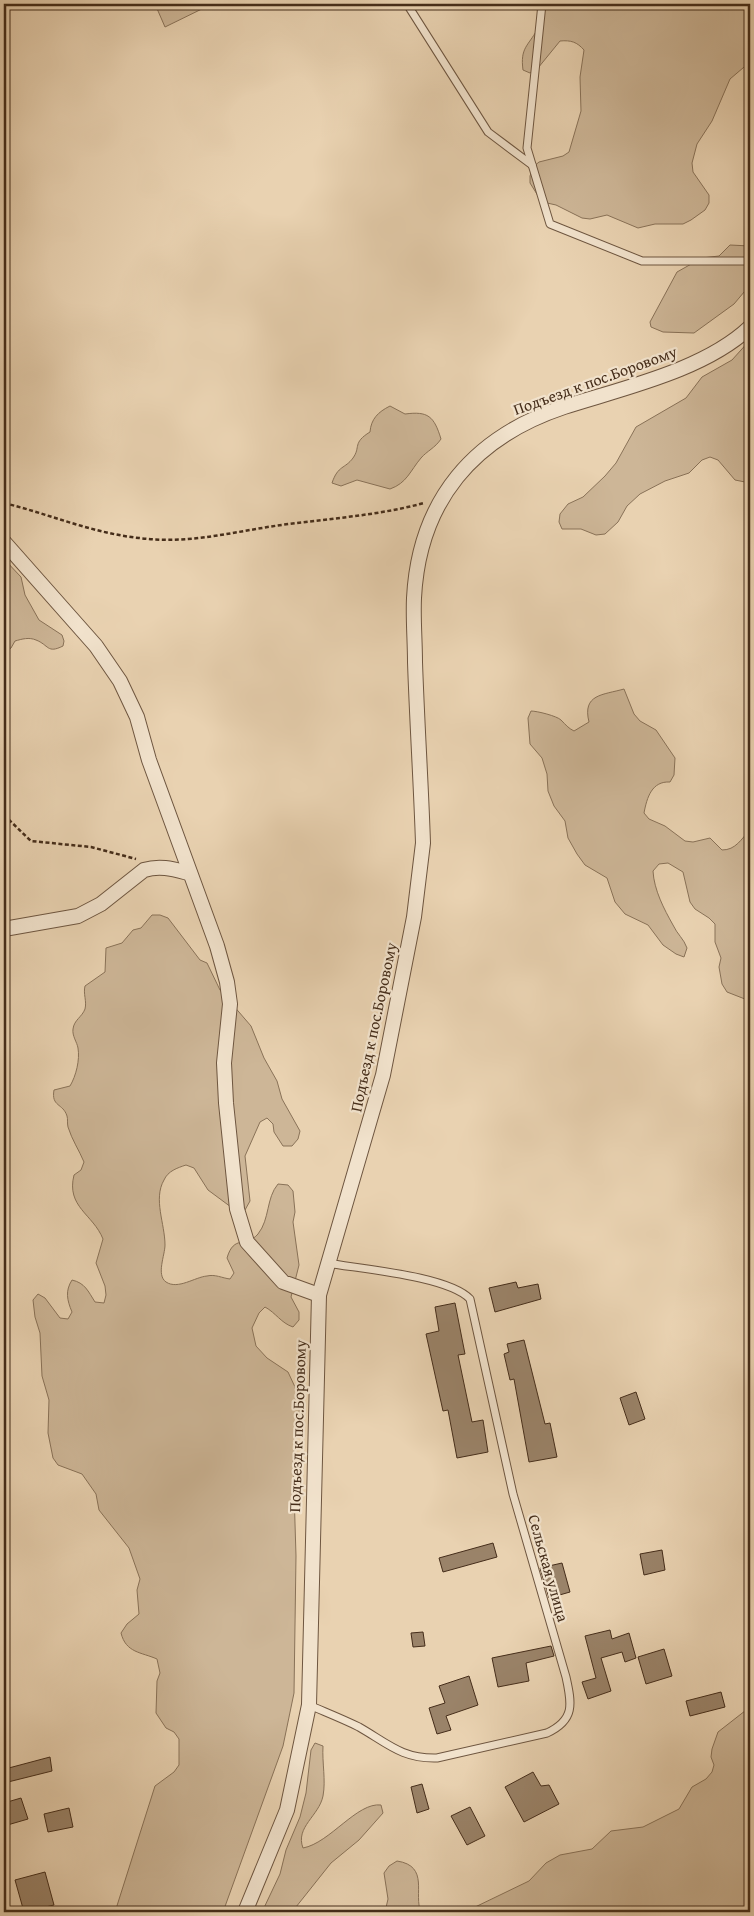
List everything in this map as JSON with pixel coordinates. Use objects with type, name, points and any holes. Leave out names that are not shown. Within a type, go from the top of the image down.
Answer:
[{"type":"street","name":"Подъезд к пос.Боровому","points":[[245,1912],[287,1810],[309,1705],[319,1295],[327,1263],[368,1133],[383,1075],[414,917],[423,843],[414,597],[425,533],[440,500],[456,476],[474,459],[516,427],[538,416],[610,394],[714,355],[738,339],[750,327]]},
{"type":"street","points":[[4,542],[82,629],[120,681],[137,717],[149,760],[188,873],[217,946],[227,982],[230,1004],[224,1063],[226,1103],[237,1209],[247,1242],[283,1282],[319,1295]]},
{"type":"street","points":[[4,929],[78,916],[101,904],[144,870],[162,866],[188,873]]},
{"type":"lane","points":[[407,4],[488,132],[532,165]]},
{"type":"lane","points":[[542,4],[527,148],[550,224],[642,261],[750,261]]},
{"type":"lane","name":"Сельская улица","points":[[309,1705],[359,1727],[406,1754],[418,1758],[437,1758],[547,1733],[556,1729],[566,1720],[570,1702],[566,1678],[513,1494],[470,1300],[460,1291],[432,1281],[327,1263]]},
{"type":"path","points":[[4,503],[45,513],[84,528],[140,538],[201,539],[287,524],[393,511],[440,500]]},
{"type":"path","points":[[4,815],[31,840],[91,847],[138,860]]},
{"type":"shaded area","points":[[155,4],[212,4],[165,27]]},
{"type":"shaded area","points":[[547,4],[750,4],[750,62],[730,79],[712,121],[697,144],[692,163],[693,172],[709,195],[709,203],[705,210],[683,224],[655,224],[638,228],[607,215],[590,219],[582,218],[540,199],[530,183],[530,176],[533,167],[539,162],[563,156],[569,152],[581,111],[580,77],[584,50],[574,42],[560,41],[538,68],[530,73],[523,70],[524,52],[537,30],[543,10]]},
{"type":"shaded area","points":[[730,245],[750,246],[750,285],[734,304],[694,333],[663,332],[651,327],[650,322],[677,272],[702,258],[719,256]]},
{"type":"shaded area","points":[[750,340],[750,483],[735,480],[718,460],[710,457],[702,460],[689,473],[665,481],[640,494],[627,506],[618,522],[605,534],[596,535],[581,529],[562,529],[559,522],[560,514],[568,504],[583,497],[605,476],[616,463],[636,427],[686,398],[702,377],[732,360]]},
{"type":"shaded area","points":[[390,406],[405,414],[419,413],[429,417],[436,425],[441,439],[421,458],[404,480],[390,489],[357,480],[341,486],[332,483],[339,470],[353,458],[359,442],[370,432],[376,416]]},
{"type":"shaded area","points":[[4,559],[21,577],[25,595],[39,620],[62,635],[63,646],[51,649],[36,640],[26,639],[15,641],[11,648],[4,653]]},
{"type":"shaded area","points":[[624,689],[634,714],[640,721],[656,730],[675,758],[674,775],[670,782],[659,784],[651,791],[644,813],[649,819],[665,826],[685,841],[693,842],[710,838],[722,850],[735,846],[750,830],[750,1001],[727,992],[722,984],[719,967],[721,958],[715,942],[715,924],[695,909],[690,902],[683,872],[668,863],[659,864],[653,871],[657,892],[663,906],[687,948],[684,957],[663,945],[648,925],[625,914],[615,902],[607,878],[585,865],[577,854],[568,838],[565,821],[554,806],[548,791],[547,774],[542,758],[530,744],[528,718],[531,711],[555,717],[574,731],[589,722],[588,713],[591,701],[596,697]]},
{"type":"shaded area","points":[[152,915],[168,918],[200,960],[207,963],[220,990],[251,1026],[264,1058],[277,1081],[282,1099],[300,1131],[298,1139],[292,1146],[283,1146],[274,1132],[273,1124],[267,1118],[260,1122],[245,1156],[250,1201],[245,1210],[235,1210],[208,1190],[194,1168],[186,1165],[168,1174],[161,1187],[159,1203],[165,1237],[162,1275],[166,1282],[176,1285],[210,1276],[230,1279],[234,1273],[227,1258],[230,1251],[233,1246],[254,1238],[258,1234],[278,1184],[288,1185],[293,1191],[295,1212],[293,1222],[299,1265],[291,1297],[299,1312],[299,1320],[293,1327],[265,1307],[259,1313],[252,1328],[256,1346],[267,1358],[288,1372],[295,1387],[300,1406],[293,1458],[296,1556],[294,1693],[283,1746],[223,1912],[115,1912],[155,1786],[174,1772],[179,1765],[179,1739],[174,1732],[166,1728],[156,1713],[157,1681],[160,1673],[157,1659],[130,1648],[123,1640],[121,1633],[127,1624],[139,1614],[137,1590],[140,1579],[129,1548],[99,1510],[96,1494],[82,1474],[58,1465],[53,1458],[48,1433],[49,1400],[42,1376],[40,1333],[35,1317],[33,1300],[38,1294],[45,1298],[60,1318],[68,1319],[72,1312],[68,1288],[72,1280],[83,1285],[95,1302],[104,1303],[106,1295],[105,1286],[96,1263],[103,1239],[99,1230],[77,1203],[74,1195],[74,1175],[81,1170],[84,1162],[70,1132],[65,1112],[54,1099],[54,1090],[70,1086],[74,1078],[78,1063],[78,1053],[73,1029],[76,1021],[85,1009],[85,986],[105,972],[106,948],[122,943],[133,930],[141,928]]},
{"type":"shaded area","points":[[750,1707],[750,1912],[460,1912],[471,1909],[529,1881],[546,1863],[560,1855],[592,1849],[611,1831],[643,1827],[679,1809],[692,1787],[706,1779],[712,1772],[714,1765],[711,1757],[712,1749],[718,1732]]},
{"type":"shaded area","points":[[315,1743],[323,1746],[324,1790],[321,1803],[302,1834],[303,1848],[323,1839],[362,1810],[381,1805],[383,1813],[359,1840],[331,1863],[292,1912],[262,1912],[280,1874],[286,1850],[300,1817],[306,1793],[311,1750]]},
{"type":"shaded area","points":[[397,1861],[407,1864],[414,1869],[417,1875],[421,1912],[385,1912],[388,1899],[384,1873],[389,1866]]},
{"type":"building","points":[[516,1282],[518,1288],[538,1284],[541,1299],[495,1312],[489,1288]]},
{"type":"building","points":[[455,1303],[465,1354],[458,1355],[472,1422],[483,1420],[488,1452],[457,1458],[448,1410],[443,1411],[426,1334],[439,1331],[435,1307]]},
{"type":"building","points":[[524,1340],[545,1424],[550,1423],[557,1457],[529,1462],[514,1379],[510,1380],[504,1354],[509,1352],[507,1344]]},
{"type":"building","points":[[636,1392],[645,1419],[629,1425],[620,1398]]},
{"type":"building","points":[[493,1543],[497,1557],[443,1572],[439,1558]]},
{"type":"building","points":[[662,1550],[665,1570],[644,1575],[640,1554]]},
{"type":"building","points":[[562,1563],[570,1592],[549,1598],[540,1568]]},
{"type":"building","points":[[610,1630],[612,1639],[629,1633],[636,1658],[625,1662],[622,1652],[601,1658],[611,1691],[588,1699],[582,1682],[596,1678],[585,1636]]},
{"type":"building","points":[[423,1632],[425,1646],[413,1647],[411,1633]]},
{"type":"building","points":[[551,1646],[554,1656],[526,1663],[529,1681],[498,1687],[492,1658]]},
{"type":"building","points":[[664,1649],[672,1676],[646,1684],[638,1657]]},
{"type":"building","points":[[469,1676],[478,1705],[446,1716],[451,1730],[437,1734],[429,1708],[445,1703],[439,1686]]},
{"type":"building","points":[[721,1692],[725,1707],[690,1716],[686,1701]]},
{"type":"building","points":[[50,1757],[52,1771],[8,1782],[5,1769]]},
{"type":"building","points":[[533,1772],[541,1786],[549,1785],[559,1804],[524,1822],[505,1787]]},
{"type":"building","points":[[422,1784],[429,1809],[417,1813],[411,1787]]},
{"type":"building","points":[[21,1798],[28,1819],[4,1826],[4,1803]]},
{"type":"building","points":[[470,1807],[485,1836],[467,1845],[451,1816]]},
{"type":"building","points":[[69,1808],[73,1827],[48,1832],[44,1814]]},
{"type":"building","points":[[45,1872],[54,1905],[24,1912],[15,1880]]}]
